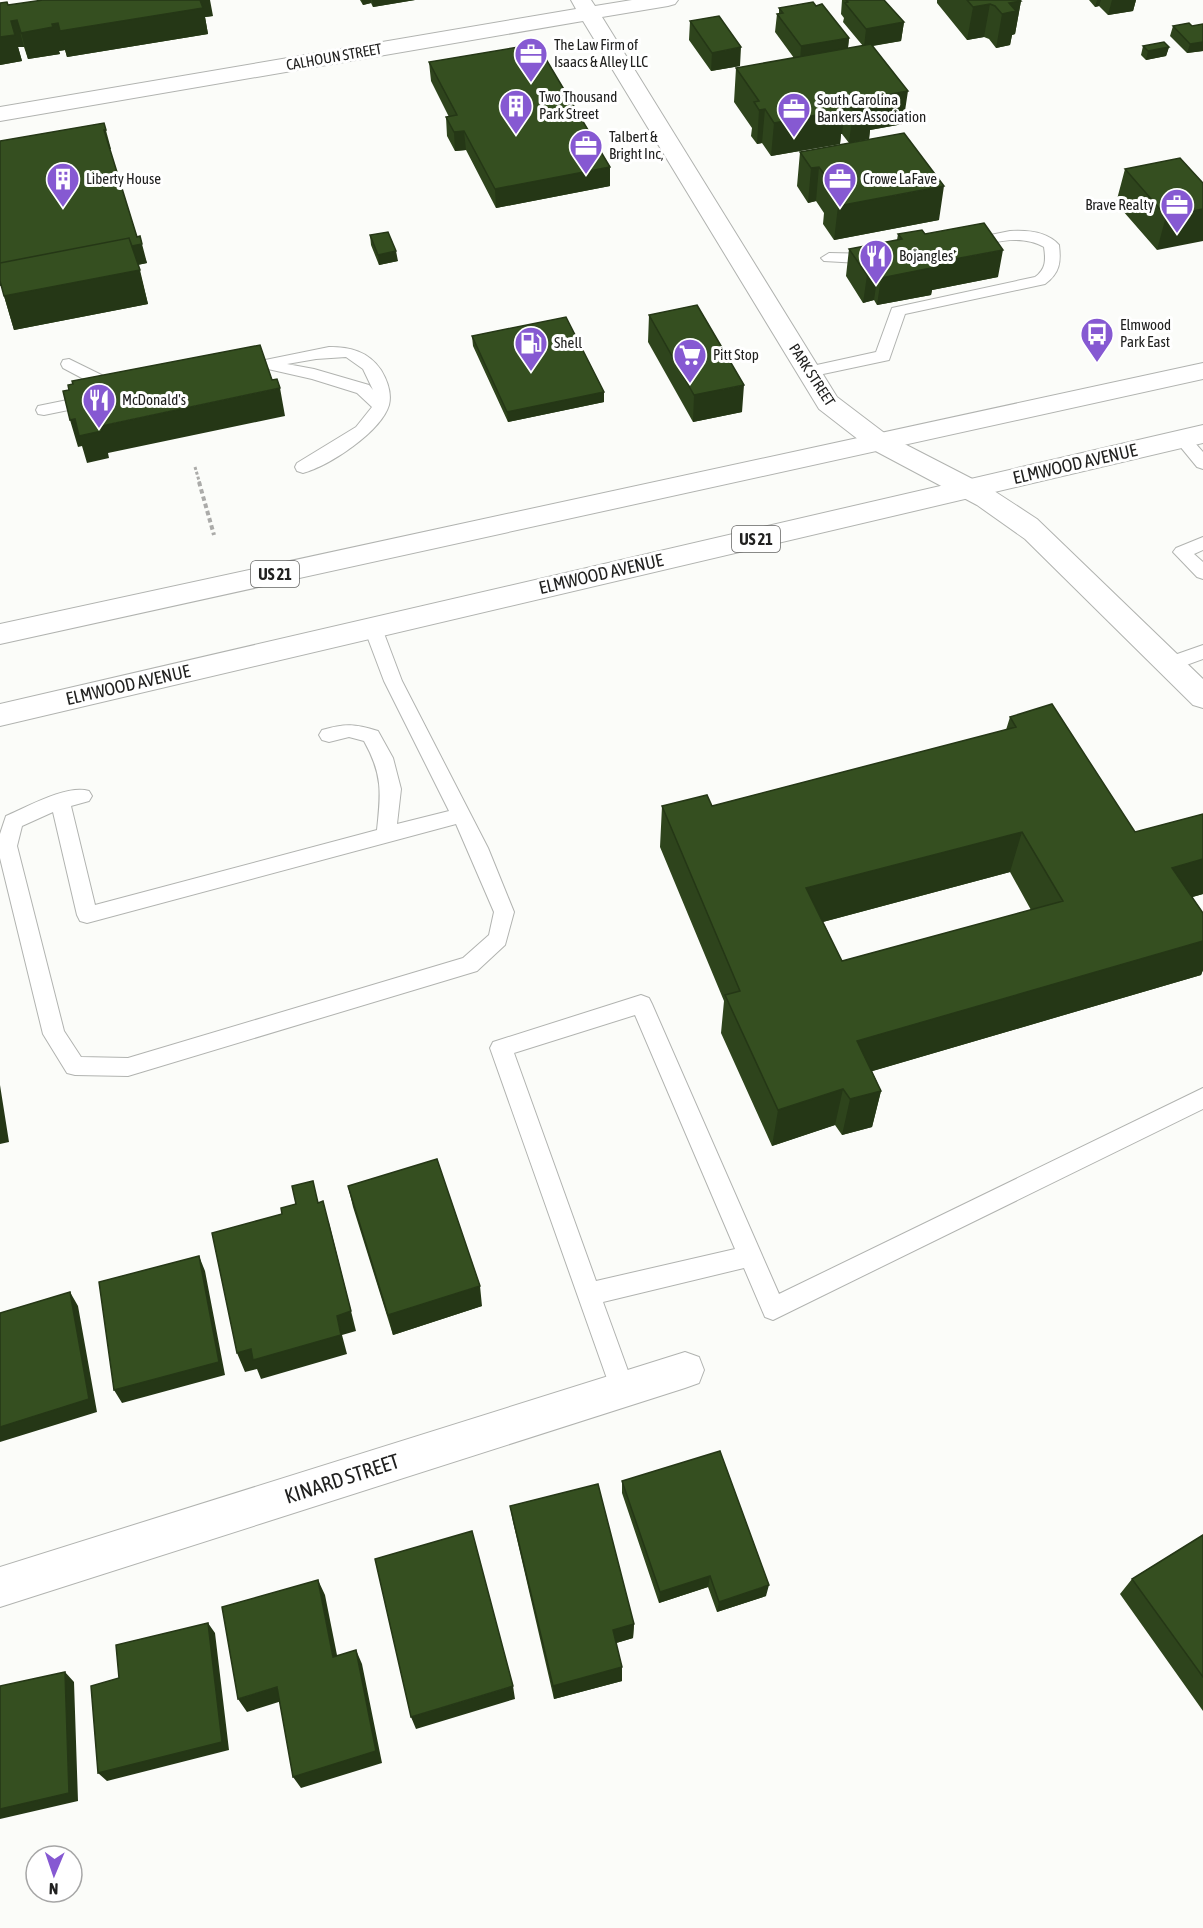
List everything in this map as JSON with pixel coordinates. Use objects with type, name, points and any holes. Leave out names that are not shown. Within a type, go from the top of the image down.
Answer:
[{"type":"main road","name":"CALHOUN STREET","points":[[0,114],[585,7],[668,0]]},
{"type":"main road","name":"PARK STREET","points":[[585,7],[828,403],[847,422],[878,442],[1010,512],[1050,545],[1203,697]]},
{"type":"main road","name":"US 21","points":[[0,634],[1203,371]]},
{"type":"main road","name":"ELMWOOD AVENUE","points":[[0,715],[1192,437]]},
{"type":"main road","name":"KINARD STREET","points":[[0,1587],[685,1370]]},
{"type":"lane","points":[[808,372],[880,357],[898,311],[1040,281],[1051,273],[1054,263],[1051,245],[1041,237],[1028,234],[953,246]]},
{"type":"lane","points":[[829,258],[898,256]]},
{"type":"lane","points":[[224,374],[317,354],[343,352],[366,363],[376,375],[381,393],[378,414],[365,430],[303,467]]},
{"type":"lane","points":[[44,410],[130,392],[69,364]]},
{"type":"lane","points":[[257,367],[314,374],[363,389],[380,405]]},
{"type":"lane","points":[[1192,437],[1203,464]]},
{"type":"lane","points":[[1203,543],[1182,552],[1203,573]]},
{"type":"lane","points":[[82,796],[60,801],[13,821],[7,846],[54,1034],[75,1066],[128,1067],[470,965],[498,939],[504,912],[461,815],[393,681],[373,628]]},
{"type":"lane","points":[[1170,664],[1203,652]]},
{"type":"lane","points":[[329,735],[349,730],[371,736],[383,758],[391,789],[386,836]]},
{"type":"lane","points":[[60,801],[87,915],[461,815]]},
{"type":"lane","points":[[624,1390],[501,1048],[641,1004],[773,1309],[1203,1098]]},
{"type":"lane","points":[[589,1294],[751,1256]]},
{"type":"path","points":[[195,467],[214,534]]},
{"type":"building","points":[[43,0],[200,0],[203,8],[60,31],[58,23],[52,24],[53,27],[21,33],[17,20],[11,21],[15,35],[0,37],[0,3],[7,2],[8,5]]},
{"type":"building","points":[[846,0],[884,0],[904,22],[866,29],[845,3],[848,2]]},
{"type":"building","points":[[967,0],[1021,1],[1009,3],[1016,11],[1002,14],[990,4],[973,7]]},
{"type":"building","points":[[813,2],[816,6],[822,4],[849,38],[801,46],[777,14],[783,13],[779,8]]},
{"type":"building","points":[[719,16],[741,47],[712,53],[690,21]]},
{"type":"building","points":[[1189,23],[1192,26],[1203,24],[1203,42],[1190,44],[1173,26]]},
{"type":"building","points":[[1164,42],[1169,47],[1148,51],[1143,46]]},
{"type":"building","name":"Two Thousand Park Street","points":[[537,44],[610,167],[495,189],[464,131],[454,132],[446,117],[457,115],[429,62]]},
{"type":"building","points":[[871,44],[908,91],[868,98],[873,105],[853,109],[846,100],[838,101],[844,110],[774,123],[765,109],[759,110],[754,102],[759,101],[736,68]]},
{"type":"building","name":"Liberty House","points":[[104,123],[106,130],[104,130],[137,237],[140,236],[142,244],[132,246],[129,238],[0,263],[0,141]]},
{"type":"building","points":[[904,133],[944,186],[838,206],[827,189],[834,188],[819,167],[811,168],[800,152]]},
{"type":"building","points":[[1180,158],[1203,183],[1203,209],[1166,216],[1125,169]]},
{"type":"building","points":[[984,223],[1003,250],[933,263],[936,267],[881,278],[878,273],[867,275],[849,249],[902,239],[898,234],[922,230],[925,234]]},
{"type":"building","points":[[388,232],[396,251],[378,255],[370,235]]},
{"type":"building","points":[[129,238],[140,270],[4,296],[0,281],[0,263]]},
{"type":"building","points":[[697,305],[744,385],[694,395],[649,315]]},
{"type":"building","points":[[566,317],[604,392],[507,412],[472,336]]},
{"type":"building","points":[[260,345],[272,380],[277,379],[280,388],[101,426],[102,431],[79,436],[75,419],[70,420],[63,391],[69,390],[68,385],[73,384],[72,381]]},
{"type":"building","points":[[1052,704],[1135,832],[1203,814],[1203,859],[1172,868],[1203,913],[1203,941],[857,1041],[881,1091],[850,1099],[843,1089],[778,1110],[725,995],[740,991],[662,806],[707,795],[712,806],[1016,727],[1010,717]],"holes":[[[1022,832],[1063,901],[842,961],[806,888]]]},
{"type":"building","points":[[437,1159],[480,1286],[388,1315],[348,1186]]},
{"type":"building","points":[[313,1181],[318,1203],[323,1201],[351,1311],[337,1316],[341,1335],[253,1360],[251,1349],[237,1353],[212,1233],[282,1214],[281,1208],[296,1204],[292,1186]]},
{"type":"building","points":[[199,1256],[219,1362],[114,1390],[99,1282]]},
{"type":"building","points":[[70,1292],[89,1399],[0,1427],[0,1313]]},
{"type":"building","points":[[720,1451],[769,1585],[719,1602],[710,1576],[660,1592],[622,1481]]},
{"type":"building","points":[[598,1484],[634,1624],[613,1630],[622,1667],[553,1686],[510,1506]]},
{"type":"building","points":[[472,1531],[513,1686],[411,1717],[375,1559]]},
{"type":"building","points":[[1203,1535],[1203,1677],[1132,1579]]},
{"type":"building","points":[[318,1580],[333,1657],[356,1650],[376,1751],[293,1777],[277,1687],[238,1699],[222,1607]]},
{"type":"building","points":[[208,1623],[222,1742],[98,1773],[91,1686],[119,1678],[116,1645]]},
{"type":"building","points":[[65,1672],[69,1793],[0,1809],[0,1686]]},
{"type":"place","name":"The Law Firm of Isaacs & Alley LLC","points":[[531,83]]},
{"type":"place","name":"Two Thousand Park Street","points":[[516,135]]},
{"type":"place","name":"South Carolina Bankers Association","points":[[794,138]]},
{"type":"place","name":"Talbert & Bright Inc,","points":[[586,175]]},
{"type":"place","name":"Liberty House","points":[[63,208]]},
{"type":"place","name":"Crowe LaFave","points":[[840,208]]},
{"type":"place","name":"Brave Realty","points":[[1177,234]]},
{"type":"place","name":"Bojangles'","points":[[876,285]]},
{"type":"place","name":"Elmwood Park East","points":[[1097,363]]},
{"type":"place","name":"Shell","points":[[531,372]]},
{"type":"place","name":"Pitt Stop","points":[[690,384]]},
{"type":"place","name":"McDonald's","points":[[99,429]]}]
